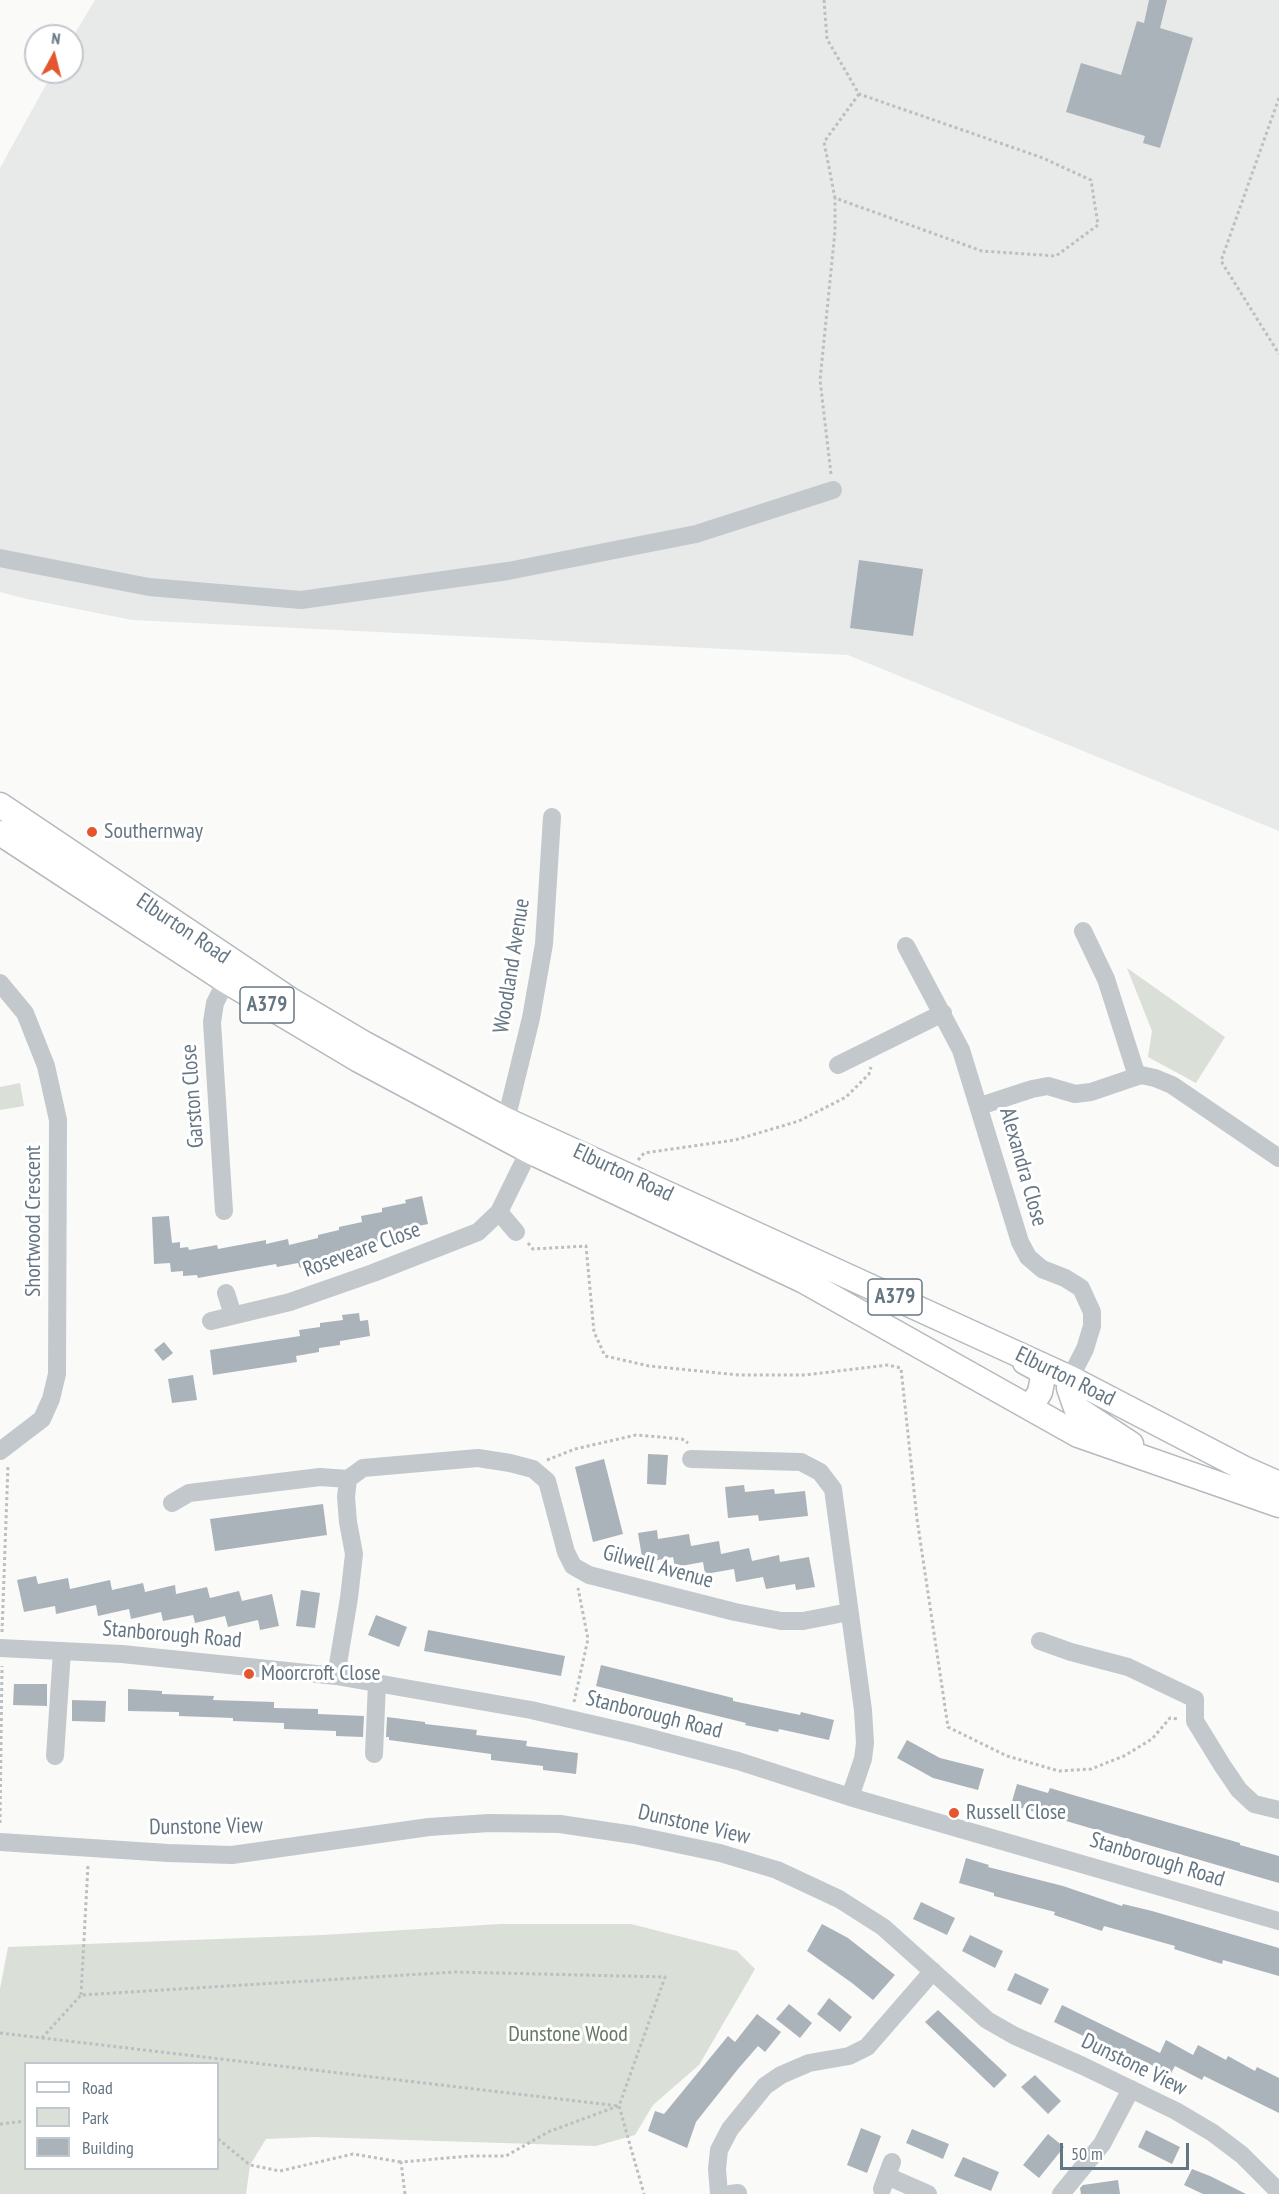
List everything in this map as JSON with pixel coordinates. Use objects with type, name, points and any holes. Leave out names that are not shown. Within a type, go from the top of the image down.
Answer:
[{"type":"main road","name":"Elburton Road","points":[[0,805],[289,999],[365,1044],[506,1120],[1070,1378],[1279,1484]]},
{"type":"main road","name":"Elburton Road","points":[[0,833],[226,981],[357,1059],[529,1151],[804,1281],[1078,1435],[1279,1504]]},
{"type":"main road","name":"A379","points":[[979,1336],[997,1349],[1038,1369],[1042,1377],[1042,1386],[1030,1408]]},
{"type":"main road","name":"A379","points":[[1070,1378],[1069,1388],[1076,1408],[1160,1463]]},
{"type":"street","points":[[0,558],[149,587],[302,600],[508,571],[696,534],[833,490]]},
{"type":"street","name":"Woodland Avenue","points":[[506,1120],[531,1018],[544,944],[552,817]]},
{"type":"street","points":[[1083,931],[1106,979],[1137,1076]]},
{"type":"street","name":"Alexandra Close","points":[[906,946],[961,1050],[1020,1242],[1028,1257],[1042,1269],[1065,1278],[1081,1288],[1092,1312],[1092,1326],[1085,1349],[1070,1378]]},
{"type":"street","name":"Garston Close","points":[[224,1211],[212,1022],[215,1003],[226,981]]},
{"type":"street","name":"Shortwood Crescent","points":[[0,983],[25,1012],[46,1066],[58,1120],[57,1374],[51,1399],[42,1419],[4,1448]]},
{"type":"street","points":[[838,1065],[943,1013]]},
{"type":"street","points":[[980,1106],[1048,1086],[1075,1094],[1091,1092],[1141,1075],[1172,1085],[1279,1158]]},
{"type":"street","name":"Roseveare Close","points":[[211,1322],[290,1302],[478,1232],[499,1212],[529,1151]]},
{"type":"street","points":[[499,1212],[516,1232]]},
{"type":"street","points":[[226,1293],[233,1316]]},
{"type":"street","points":[[172,1503],[189,1493],[320,1477],[348,1479],[363,1468],[478,1458],[533,1469]]},
{"type":"street","points":[[691,1459],[801,1462],[820,1472],[832,1489],[863,1710],[865,1743],[863,1759],[850,1797]]},
{"type":"street","name":"Gilwell Avenue","points":[[533,1469],[547,1481],[566,1552],[573,1566],[589,1575],[781,1622],[803,1621],[849,1612]]},
{"type":"street","points":[[336,1676],[350,1598],[354,1554],[346,1497],[348,1479]]},
{"type":"street","points":[[1040,1641],[1128,1667],[1196,1699],[1196,1720],[1239,1790],[1254,1804],[1279,1810]]},
{"type":"street","name":"Stanborough Road","points":[[1,1648],[123,1654],[336,1676],[531,1710],[738,1761],[850,1797],[1279,1921]]},
{"type":"street","points":[[55,1756],[63,1651]]},
{"type":"street","points":[[374,1754],[376,1683]]},
{"type":"street","name":"Dunstone View","points":[[0,1842],[232,1855],[429,1827],[489,1822],[560,1824],[656,1839],[720,1853],[777,1870],[840,1899],[882,1927],[987,2020],[1015,2036],[1131,2089],[1213,2133],[1242,2155],[1279,2192]]},
{"type":"street","points":[[719,2194],[717,2169],[719,2150],[730,2129],[765,2086],[781,2074],[808,2063],[849,2056],[867,2047],[933,1971]]},
{"type":"street","points":[[1061,2194],[1102,2144],[1131,2089]]},
{"type":"street","points":[[887,2176],[927,2194]]},
{"type":"path","points":[[824,0],[827,39],[859,94],[1043,158],[1091,180],[1098,225],[1056,256],[982,251],[835,198]]},
{"type":"path","points":[[833,490],[820,380],[835,231],[835,198],[824,142],[859,94]]},
{"type":"path","points":[[1279,98],[1221,261],[1279,354]]},
{"type":"path","points":[[626,1174],[644,1153],[735,1140],[799,1121],[846,1097],[869,1074],[874,1047]]},
{"type":"path","points":[[516,1232],[533,1249],[586,1246],[594,1332],[605,1356],[649,1366],[739,1375],[805,1375],[888,1365],[901,1368],[917,1519],[948,1727],[1007,1756],[1059,1772],[1091,1769],[1124,1756],[1152,1739],[1170,1718],[1196,1720]]},
{"type":"path","points":[[533,1469],[575,1449],[636,1435],[682,1439],[691,1459]]},
{"type":"path","points":[[0,1823],[4,1448]]},
{"type":"path","points":[[570,1719],[588,1639],[578,1598],[577,1568]]},
{"type":"path","points":[[42,2038],[81,1995],[88,1848]]},
{"type":"path","points":[[81,1995],[455,1972],[665,1977],[620,2106],[644,2194]]},
{"type":"path","points":[[0,2033],[620,2106]]},
{"type":"path","points":[[219,2140],[250,2165],[280,2171],[353,2154],[401,2162],[471,2156],[507,2156],[548,2132],[620,2106]]},
{"type":"path","points":[[0,2124],[24,2121]]},
{"type":"path","points":[[401,2162],[405,2194]]},
{"type":"shaded area","points":[[95,0],[1279,0],[1279,831],[848,655],[132,620],[0,592],[0,168],[46,84],[84,84],[84,24],[80,24]]},
{"type":"green space","points":[[1127,968],[1225,1037],[1196,1083],[1148,1057],[1152,1031]]},
{"type":"green space","points":[[20,1083],[24,1106],[0,1110],[0,1087]]},
{"type":"green space","name":"Dunstone Wood","points":[[501,1924],[631,1924],[737,1951],[755,1969],[699,2065],[653,2105],[635,2135],[596,2146],[314,2137],[266,2139],[250,2165],[246,2194],[0,2194],[0,1989],[8,1947],[323,1935]]},
{"type":"building","points":[[1149,0],[1167,0],[1160,28],[1193,38],[1160,148],[1143,143],[1145,136],[1066,112],[1081,63],[1121,75],[1137,21],[1144,23]]},
{"type":"building","points":[[859,560],[923,569],[913,636],[850,628]]},
{"type":"building","points":[[422,1196],[428,1224],[404,1229],[404,1232],[383,1237],[383,1241],[339,1252],[339,1256],[316,1261],[316,1264],[300,1268],[298,1263],[277,1267],[276,1264],[198,1278],[197,1275],[183,1276],[183,1271],[171,1272],[170,1263],[154,1264],[152,1217],[169,1216],[172,1243],[180,1242],[180,1248],[188,1247],[189,1250],[217,1245],[218,1249],[266,1240],[266,1244],[288,1239],[289,1245],[318,1238],[318,1235],[339,1230],[339,1227],[362,1222],[361,1216],[382,1212],[382,1208],[406,1203],[405,1200]]},
{"type":"building","points":[[359,1313],[360,1321],[368,1320],[370,1336],[340,1341],[340,1345],[319,1348],[319,1352],[296,1356],[297,1362],[213,1375],[210,1350],[300,1336],[299,1330],[320,1327],[320,1323],[343,1320],[342,1315]]},
{"type":"building","points":[[164,1342],[173,1353],[163,1361],[154,1350]]},
{"type":"building","points":[[193,1375],[197,1400],[172,1403],[168,1379]]},
{"type":"building","points":[[648,1454],[668,1455],[666,1485],[647,1484]]},
{"type":"building","points":[[604,1459],[623,1534],[593,1542],[575,1467]]},
{"type":"building","points":[[744,1485],[745,1492],[774,1489],[775,1494],[805,1491],[808,1516],[759,1521],[758,1515],[728,1518],[725,1487]]},
{"type":"building","points":[[323,1504],[327,1535],[215,1551],[210,1519]]},
{"type":"building","points":[[657,1530],[658,1539],[689,1534],[691,1546],[719,1541],[721,1554],[749,1548],[752,1561],[779,1555],[780,1562],[809,1557],[815,1587],[796,1590],[795,1584],[766,1589],[763,1577],[736,1582],[734,1569],[705,1574],[703,1562],[675,1567],[673,1557],[643,1563],[638,1533]]},
{"type":"building","points":[[36,1576],[38,1584],[68,1578],[70,1589],[110,1580],[112,1590],[143,1583],[145,1592],[175,1585],[176,1594],[207,1587],[210,1598],[239,1591],[242,1601],[272,1594],[279,1626],[260,1630],[258,1620],[228,1627],[225,1616],[195,1623],[193,1615],[163,1621],[161,1612],[131,1619],[129,1609],[98,1616],[96,1605],[56,1614],[55,1606],[24,1612],[17,1580]]},
{"type":"building","points":[[301,1590],[320,1593],[315,1628],[296,1626]]},
{"type":"building","points":[[376,1615],[407,1627],[399,1647],[368,1635]]},
{"type":"building","points":[[428,1630],[565,1656],[561,1676],[424,1651]]},
{"type":"building","points":[[601,1665],[733,1698],[733,1701],[834,1720],[829,1740],[779,1729],[778,1732],[745,1725],[746,1723],[596,1686]]},
{"type":"building","points":[[14,1684],[47,1684],[47,1706],[13,1705]]},
{"type":"building","points":[[128,1689],[162,1691],[162,1694],[214,1696],[213,1700],[274,1702],[274,1708],[318,1709],[318,1714],[364,1716],[363,1737],[336,1736],[336,1731],[284,1729],[284,1723],[179,1716],[179,1712],[128,1711]]},
{"type":"building","points":[[72,1700],[106,1701],[105,1722],[72,1721]]},
{"type":"building","points":[[387,1717],[477,1730],[476,1735],[527,1741],[526,1746],[578,1753],[576,1774],[543,1770],[543,1766],[491,1760],[491,1754],[389,1740],[389,1737],[386,1737]]},
{"type":"building","points":[[907,1740],[940,1758],[984,1769],[978,1790],[933,1778],[897,1758]]},
{"type":"building","points":[[1017,1784],[1048,1793],[1050,1788],[1279,1856],[1279,1883],[1011,1805]]},
{"type":"building","points":[[966,1858],[989,1865],[988,1867],[1063,1886],[1122,1906],[1123,1904],[1152,1911],[1279,1948],[1279,1976],[1223,1960],[1222,1964],[1174,1949],[1175,1946],[1104,1926],[1102,1931],[1054,1915],[1055,1912],[994,1896],[994,1893],[959,1883]]},
{"type":"building","points":[[921,1902],[955,1918],[947,1935],[913,1919]]},
{"type":"building","points":[[822,1924],[848,1938],[895,1975],[873,2000],[807,1951]]},
{"type":"building","points":[[970,1935],[1003,1951],[995,1968],[962,1951]]},
{"type":"building","points":[[1015,1973],[1049,1989],[1041,2005],[1007,1990]]},
{"type":"building","points":[[829,1998],[852,2017],[840,2032],[817,2014]]},
{"type":"building","points":[[789,2004],[812,2023],[800,2038],[776,2019]]},
{"type":"building","points":[[1062,2005],[1160,2053],[1166,2040],[1193,2055],[1198,2045],[1226,2060],[1228,2056],[1255,2071],[1257,2067],[1279,2078],[1279,2113],[1204,2076],[1202,2080],[1175,2066],[1170,2075],[1142,2060],[1140,2063],[1054,2022]]},
{"type":"building","points":[[938,2010],[1007,2075],[994,2088],[925,2022]]},
{"type":"building","points":[[757,2014],[781,2032],[765,2052],[758,2046],[738,2069],[696,2122],[687,2148],[648,2131],[655,2111],[664,2114],[728,2036],[735,2042]]},
{"type":"building","points":[[1035,2075],[1061,2101],[1048,2114],[1021,2087]]},
{"type":"building","points":[[861,2128],[881,2136],[867,2173],[847,2165]]},
{"type":"building","points":[[912,2129],[949,2144],[943,2159],[906,2143]]},
{"type":"building","points":[[1146,2130],[1180,2147],[1172,2164],[1138,2147]]},
{"type":"building","points":[[1048,2134],[1064,2147],[1039,2178],[1023,2165]]},
{"type":"building","points":[[963,2157],[999,2172],[991,2191],[954,2176]]},
{"type":"building","points":[[1192,2169],[1246,2194],[1203,2194],[1184,2185]]},
{"type":"building","points":[[1118,2180],[1120,2194],[1081,2194],[1080,2188],[1083,2185]]},
{"type":"place","name":"Southernway","points":[[92,832]]},
{"type":"place","name":"Moorcroft Close","points":[[249,1674]]},
{"type":"place","name":"Russell Close","points":[[954,1813]]}]
